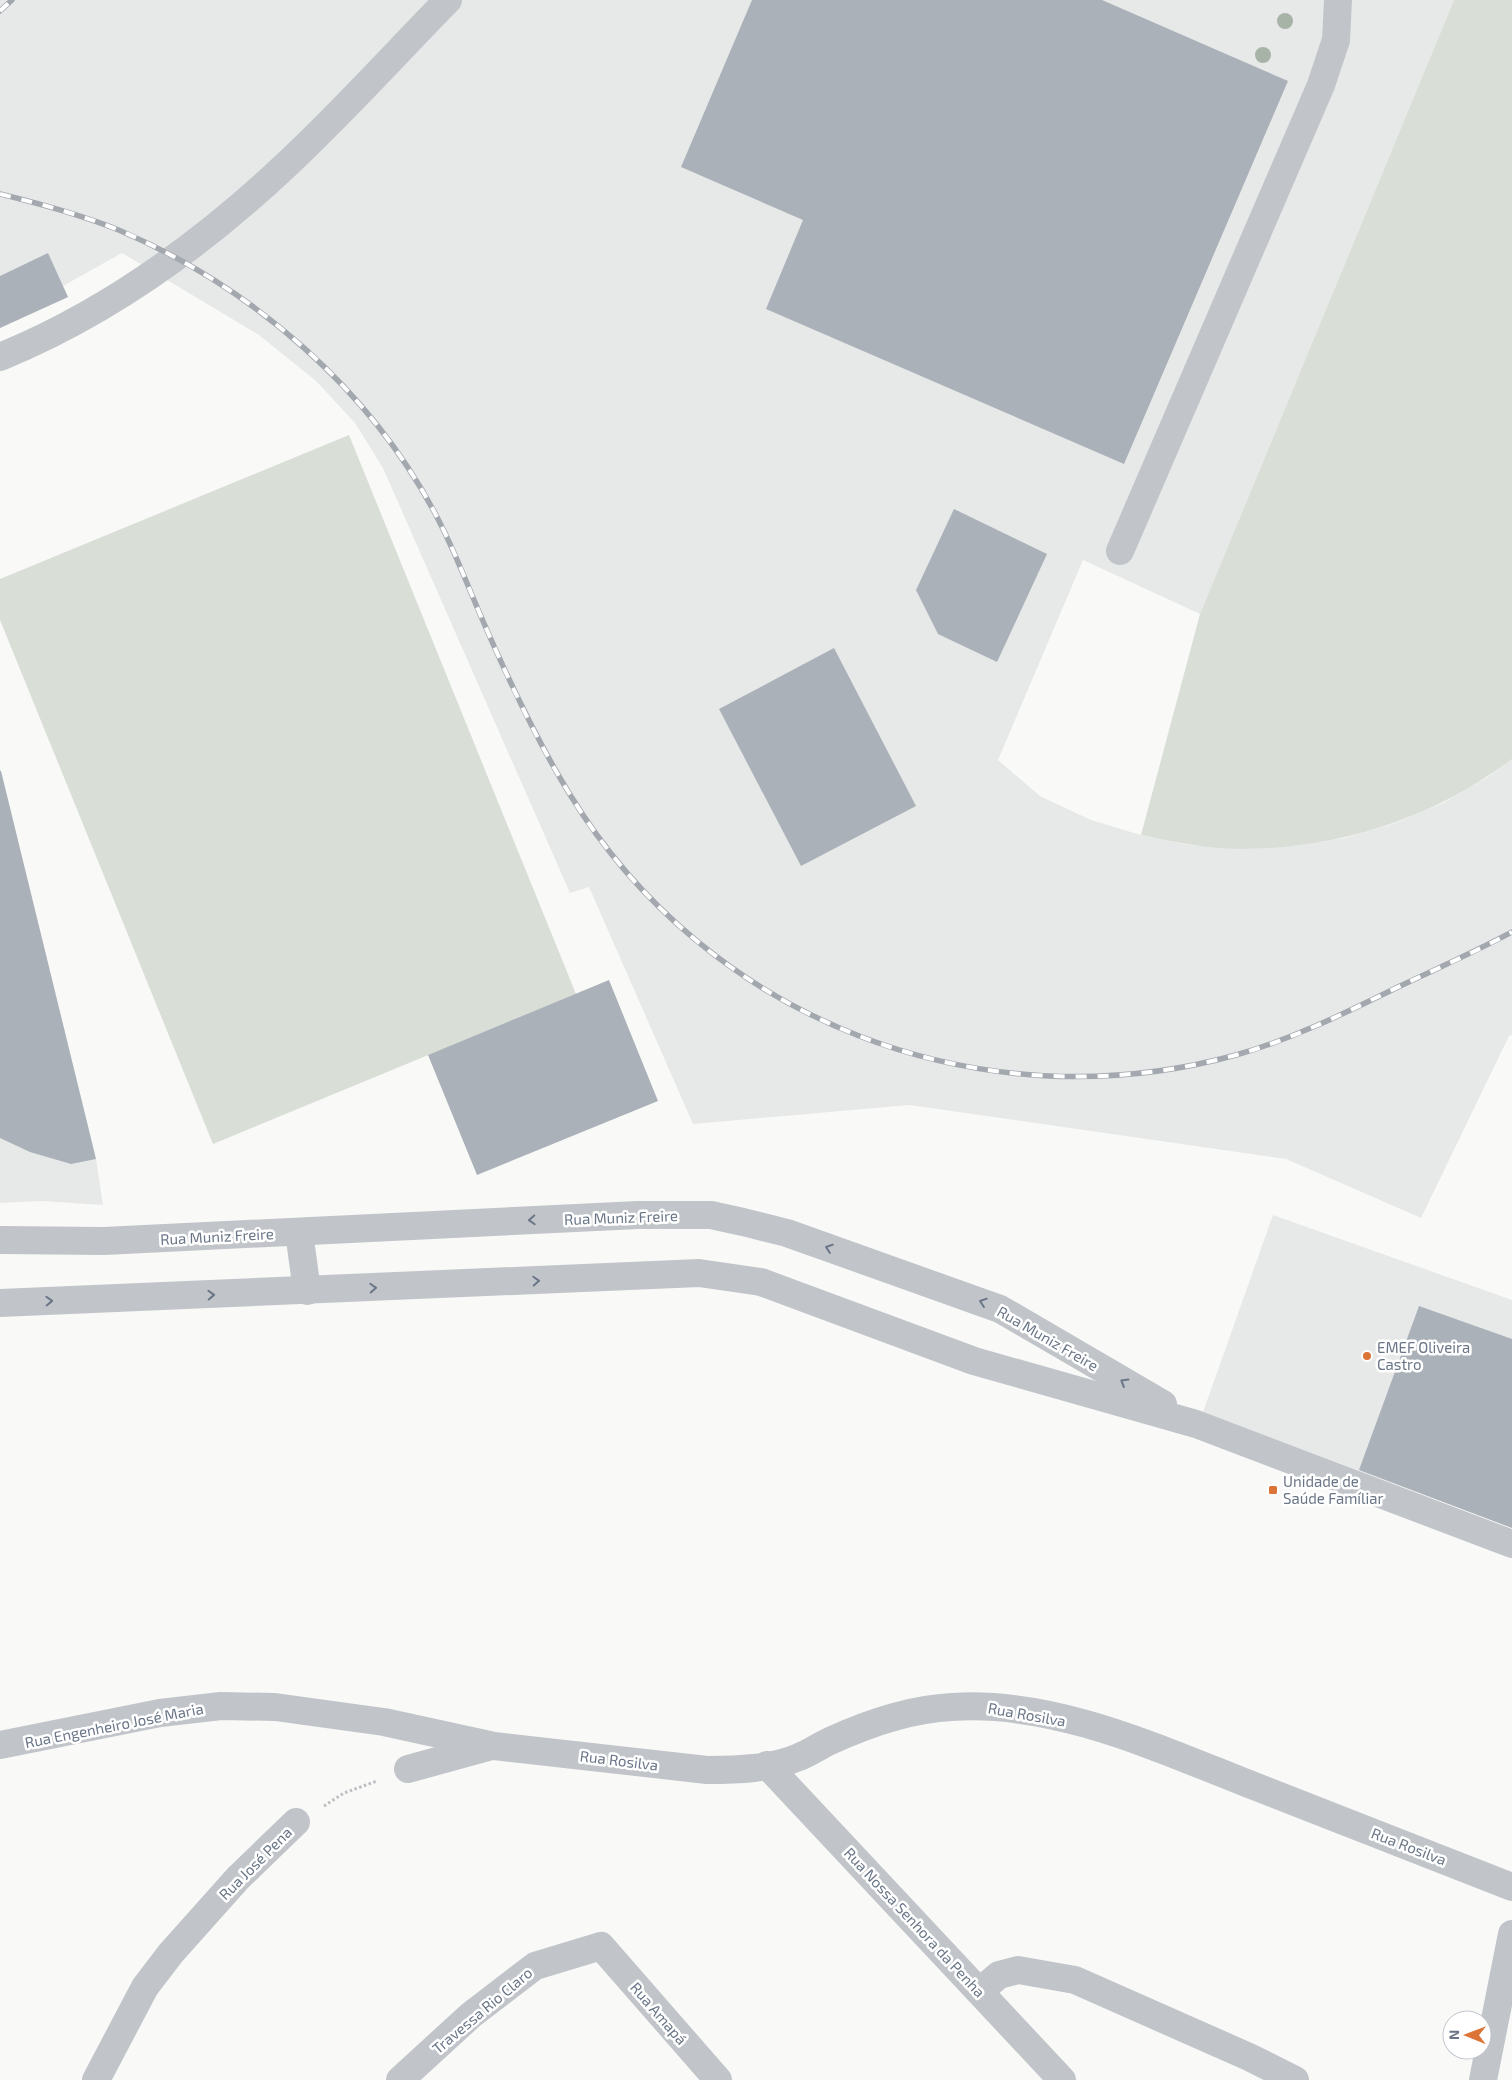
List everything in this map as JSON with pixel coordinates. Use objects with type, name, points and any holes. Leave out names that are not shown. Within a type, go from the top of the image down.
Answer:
[{"type":"street","points":[[0,357],[36,342],[127,290],[184,250],[222,220],[285,167],[448,0]]},
{"type":"street","points":[[1120,551],[1321,85],[1336,40],[1338,0]]},
{"type":"street","name":"Rua Muniz Freire","points":[[0,1240],[104,1241],[638,1215],[711,1215],[787,1233],[1000,1308],[1196,1424]]},
{"type":"street","points":[[299,1232],[307,1290]]},
{"type":"street","name":"Rua Muniz Freire","points":[[0,1303],[699,1273],[727,1276],[761,1282],[974,1361],[1196,1424],[1512,1544]]},
{"type":"street","name":"Rua Engenheiro José Maria","points":[[0,1745],[160,1714],[221,1706],[275,1707],[330,1713],[494,1746]]},
{"type":"street","name":"Rua Rosilva","points":[[494,1746],[707,1770],[741,1770],[798,1758],[829,1742],[873,1724],[908,1714],[950,1707],[991,1706],[1041,1713],[1157,1748],[1512,1887]]},
{"type":"street","points":[[408,1769],[494,1746]]},
{"type":"street","name":"Rua Nossa Senhora da Penha","points":[[766,1765],[1062,2080]]},
{"type":"street","name":"Rua José Pena","points":[[96,2080],[145,1987],[171,1953],[244,1872],[296,1822]]},
{"type":"street","points":[[1483,2080],[1512,1934]]},
{"type":"street","name":"Travessa Rio Claro","points":[[400,2080],[479,2009],[535,1966],[600,1946]]},
{"type":"street","name":"Rua Amapá","points":[[600,1946],[718,2080]]},
{"type":"street","points":[[980,1991],[999,1975],[1018,1970],[1075,1980],[1249,2057],[1295,2080]]},
{"type":"path","name":"Rua José Pena","points":[[296,1822],[344,1793],[408,1769]]},
{"type":"shaded area","points":[[0,0],[1454,0],[1200,614],[1083,560],[998,760],[1040,796],[1091,820],[1141,835],[1189,845],[1241,849],[1293,846],[1345,838],[1395,823],[1443,803],[1488,777],[1512,759],[1512,1035],[1509,1036],[1421,1218],[1286,1159],[909,1105],[693,1124],[589,887],[570,893],[383,468],[355,423],[316,381],[259,335],[122,253],[63,286],[68,297],[0,328]]},
{"type":"shaded area","points":[[1454,0],[1512,0],[1512,759],[1482,780],[1451,798],[1385,826],[1351,836],[1279,847],[1230,849],[1179,843],[1141,835],[1200,614]]},
{"type":"shaded area","points":[[349,435],[576,994],[213,1144],[0,620],[0,579]]},
{"type":"shaded area","points":[[0,768],[96,1159],[103,1205],[41,1201],[0,1203]]},
{"type":"shaded area","name":"EMEF Oliveira Castro","points":[[1273,1215],[1512,1300],[1512,1528],[1203,1412]]},
{"type":"building","points":[[752,0],[1102,0],[1288,81],[1124,464],[766,309],[803,220],[681,167]]},
{"type":"building","points":[[48,253],[68,297],[0,328],[0,276]]},
{"type":"building","points":[[954,509],[1047,554],[997,662],[938,634],[916,590]]},
{"type":"building","points":[[834,648],[916,806],[801,866],[719,709]]},
{"type":"building","points":[[0,771],[96,1159],[71,1164],[30,1152],[0,1138]]},
{"type":"building","points":[[609,980],[658,1101],[477,1175],[428,1055]]},
{"type":"building","points":[[1419,1306],[1512,1339],[1512,1528],[1359,1470]]},
{"type":"railway","points":[[0,11],[12,0]]},
{"type":"railway","points":[[0,194],[91,220],[121,231],[170,254],[217,282],[262,314],[305,349],[344,387],[380,429],[412,474],[439,521],[514,691],[569,793],[627,873],[696,940],[773,995],[859,1036],[949,1063],[1044,1076],[1140,1073],[1236,1055],[1257,1049],[1338,1016],[1512,932]]},
{"type":"place","name":"EMEF Oliveira Castro","points":[[1367,1356]]},
{"type":"place","name":"Unidade de Saúde Famíliar","points":[[1273,1490]]}]
